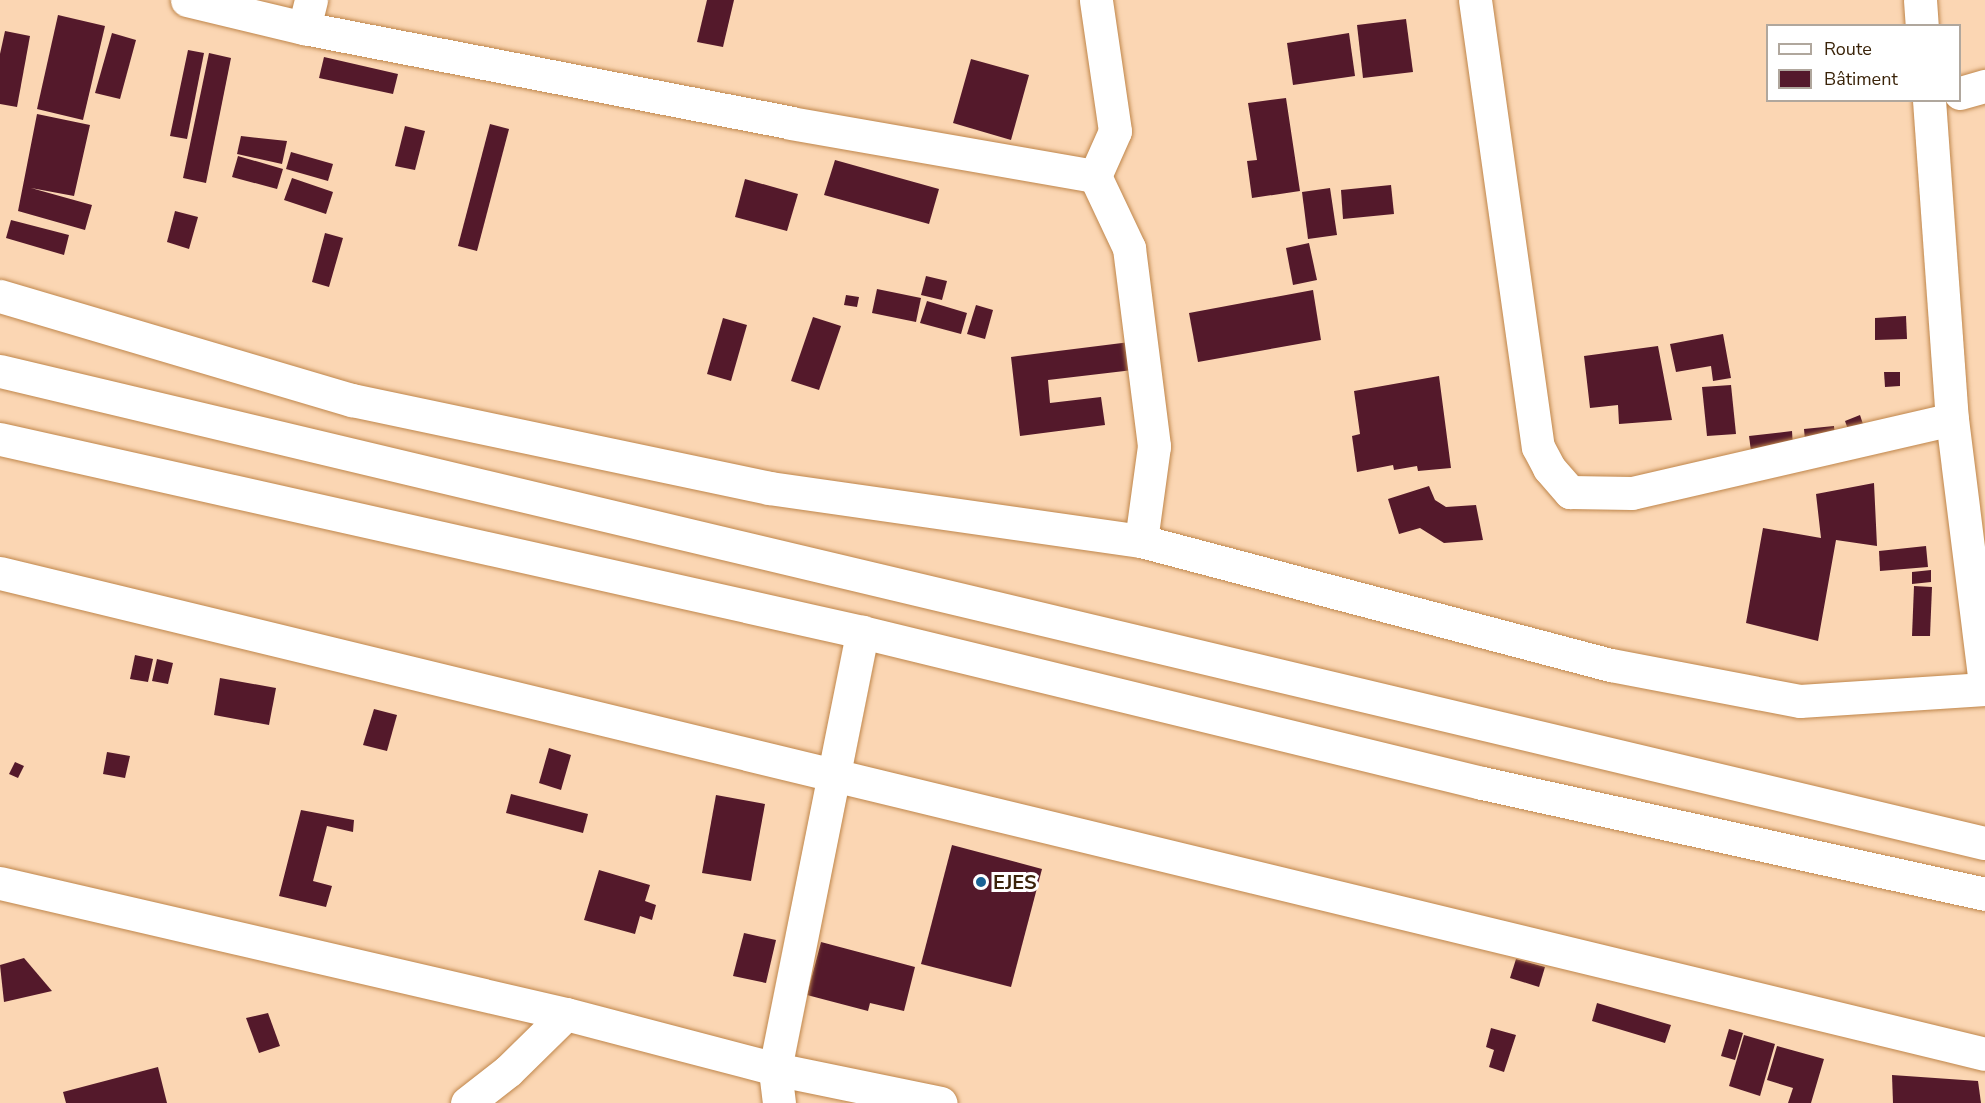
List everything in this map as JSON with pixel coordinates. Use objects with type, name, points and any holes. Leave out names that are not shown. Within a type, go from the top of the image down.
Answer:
[{"type":"street","points":[[187,0],[308,14],[791,123],[1095,176]]},
{"type":"street","points":[[1096,0],[1115,131],[1095,176],[1129,248],[1154,446],[1141,541]]},
{"type":"street","points":[[1475,0],[1538,447],[1549,468],[1570,492],[1632,493],[1952,419]]},
{"type":"street","points":[[1920,0],[1922,24]]},
{"type":"street","points":[[1961,92],[1985,86]]},
{"type":"street","points":[[1930,102],[1952,419],[1973,504],[1985,684]]},
{"type":"street","points":[[0,296],[363,403],[769,488],[1141,541],[1611,665],[1800,701],[1985,690]]},
{"type":"street","points":[[0,371],[1985,843]]},
{"type":"street","points":[[0,439],[862,632],[1482,783],[1985,894]]},
{"type":"street","points":[[0,573],[833,778],[1985,1054]]},
{"type":"street","points":[[779,1103],[775,1069],[862,632]]},
{"type":"street","points":[[0,883],[566,1014],[775,1069],[941,1103]]},
{"type":"street","points":[[467,1103],[508,1071],[566,1014]]},
{"type":"building","points":[[707,0],[734,0],[723,47],[697,42]]},
{"type":"building","points":[[58,15],[105,26],[83,120],[37,109]]},
{"type":"building","points":[[1406,19],[1413,72],[1363,78],[1357,25]]},
{"type":"building","points":[[5,31],[30,36],[17,107],[0,104],[0,54]]},
{"type":"building","points":[[112,33],[136,40],[120,99],[95,93]]},
{"type":"building","points":[[1349,33],[1355,76],[1293,85],[1287,43]]},
{"type":"building","points":[[188,50],[204,53],[187,139],[170,136]]},
{"type":"building","points":[[209,53],[231,58],[206,183],[183,178]]},
{"type":"building","points":[[324,57],[398,74],[393,94],[319,78]]},
{"type":"building","points":[[971,59],[1029,75],[1011,140],[953,123]]},
{"type":"building","points":[[1286,98],[1300,191],[1252,198],[1247,161],[1257,160],[1248,103]]},
{"type":"building","points":[[37,114],[90,125],[74,196],[31,188],[92,205],[85,230],[18,211]]},
{"type":"building","points":[[490,124],[509,129],[477,251],[458,246]]},
{"type":"building","points":[[405,126],[425,131],[415,170],[395,166]]},
{"type":"building","points":[[241,136],[287,141],[282,164],[237,154]]},
{"type":"building","points":[[291,152],[333,164],[328,181],[286,169]]},
{"type":"building","points":[[238,156],[283,169],[277,189],[232,177]]},
{"type":"building","points":[[835,160],[939,189],[929,224],[824,195]]},
{"type":"building","points":[[292,178],[333,192],[326,214],[284,200]]},
{"type":"building","points":[[745,179],[798,194],[787,231],[735,217]]},
{"type":"building","points":[[1391,185],[1394,214],[1343,219],[1341,190]]},
{"type":"building","points":[[1330,188],[1337,235],[1308,239],[1302,192]]},
{"type":"building","points":[[175,211],[198,217],[189,249],[167,242]]},
{"type":"building","points":[[11,220],[69,235],[64,255],[6,238]]},
{"type":"building","points":[[325,233],[343,238],[329,287],[312,282]]},
{"type":"building","points":[[1309,243],[1317,280],[1293,285],[1286,248]]},
{"type":"building","points":[[926,276],[947,281],[942,300],[921,295]]},
{"type":"building","points":[[877,289],[921,298],[916,322],[872,313]]},
{"type":"building","points":[[1313,290],[1321,340],[1198,362],[1189,313]]},
{"type":"building","points":[[846,295],[859,297],[857,307],[844,305]]},
{"type":"building","points":[[927,301],[967,313],[961,334],[920,323]]},
{"type":"building","points":[[976,305],[993,310],[985,339],[967,334]]},
{"type":"building","points":[[1906,316],[1907,339],[1875,340],[1875,318]]},
{"type":"building","points":[[813,317],[841,326],[819,390],[791,381]]},
{"type":"building","points":[[723,318],[747,325],[731,381],[707,374]]},
{"type":"building","points":[[1723,334],[1731,378],[1713,381],[1711,366],[1676,372],[1670,344]]},
{"type":"building","points":[[1130,342],[1133,370],[1048,380],[1050,403],[1101,397],[1105,425],[1020,436],[1011,357]]},
{"type":"building","points":[[1658,346],[1672,420],[1619,424],[1618,405],[1590,408],[1584,356]]},
{"type":"building","points":[[1884,372],[1900,372],[1900,386],[1885,387]]},
{"type":"building","points":[[1439,376],[1451,468],[1418,471],[1417,466],[1394,470],[1393,465],[1357,472],[1352,436],[1360,434],[1354,391]]},
{"type":"building","points":[[1731,385],[1736,434],[1707,436],[1702,387]]},
{"type":"building","points":[[1860,415],[1865,430],[1850,435],[1845,421]]},
{"type":"building","points":[[1834,426],[1835,437],[1805,440],[1804,429]]},
{"type":"building","points":[[1792,431],[1793,446],[1751,451],[1749,436]]},
{"type":"building","points":[[1874,483],[1877,546],[1836,540],[1818,641],[1746,623],[1763,528],[1821,538],[1816,494]]},
{"type":"building","points":[[1429,486],[1435,500],[1446,507],[1476,505],[1483,540],[1444,543],[1420,528],[1399,534],[1388,499]]},
{"type":"building","points":[[1926,546],[1928,567],[1880,571],[1879,551]]},
{"type":"building","points":[[1931,570],[1931,582],[1912,584],[1912,572]]},
{"type":"building","points":[[1914,586],[1932,587],[1930,636],[1912,636]]},
{"type":"building","points":[[135,655],[153,659],[148,682],[130,679]]},
{"type":"building","points":[[157,659],[173,663],[168,684],[152,681]]},
{"type":"building","points":[[220,678],[276,688],[269,725],[214,715]]},
{"type":"building","points":[[374,709],[397,715],[387,751],[363,745]]},
{"type":"building","points":[[549,748],[571,755],[561,790],[539,783]]},
{"type":"building","points":[[107,752],[130,756],[125,778],[103,774]]},
{"type":"building","points":[[15,762],[24,766],[18,778],[9,774]]},
{"type":"building","points":[[511,794],[588,814],[583,833],[506,813]]},
{"type":"building","points":[[716,795],[765,804],[751,881],[702,873]]},
{"type":"building","points":[[301,810],[354,820],[353,832],[327,826],[313,881],[332,886],[326,907],[279,896]]},
{"type":"building","points":[[952,845],[1042,869],[1011,987],[921,964]]},
{"type":"building","points":[[599,870],[650,885],[645,901],[656,905],[652,920],[640,916],[635,934],[584,920]]},
{"type":"building","points":[[744,933],[776,940],[766,983],[733,976]]},
{"type":"building","points":[[821,942],[915,967],[904,1011],[870,1003],[868,1011],[807,995]]},
{"type":"building","points":[[24,958],[52,991],[4,1002],[0,965]]},
{"type":"building","points":[[1516,959],[1545,967],[1539,987],[1510,978]]},
{"type":"building","points":[[1597,1003],[1671,1025],[1665,1043],[1592,1021]]},
{"type":"building","points":[[268,1013],[280,1046],[259,1053],[246,1018]]},
{"type":"building","points":[[1491,1028],[1516,1035],[1504,1072],[1489,1067],[1494,1050],[1486,1047]]},
{"type":"building","points":[[1729,1029],[1743,1033],[1735,1060],[1721,1056]]},
{"type":"building","points":[[1744,1035],[1775,1044],[1760,1096],[1729,1086]]},
{"type":"building","points":[[1777,1046],[1824,1059],[1811,1103],[1788,1103],[1793,1088],[1767,1080]]},
{"type":"building","points":[[158,1067],[167,1103],[66,1103],[63,1092]]},
{"type":"building","points":[[1892,1075],[1978,1081],[1981,1103],[1893,1103]]},
{"type":"place","name":"EJES","points":[[981,882]]}]
